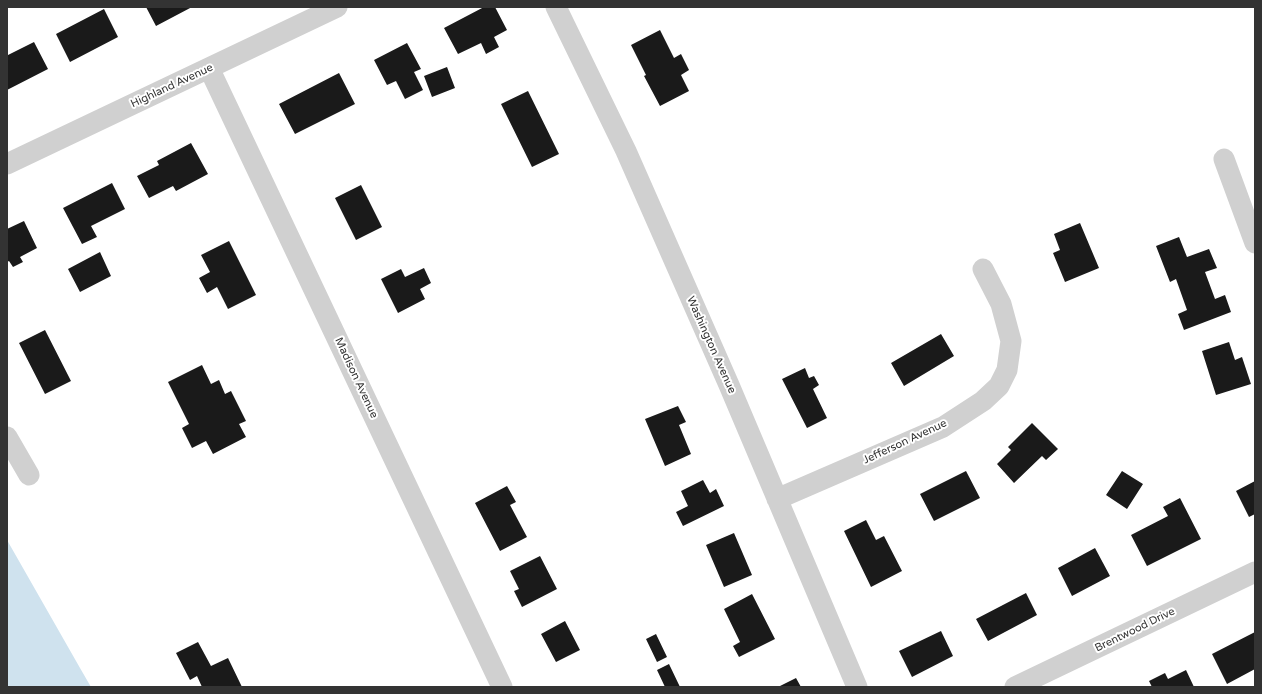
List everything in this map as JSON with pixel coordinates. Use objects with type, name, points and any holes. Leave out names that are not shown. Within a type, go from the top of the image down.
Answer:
[{"type":"street","name":"Highland Avenue","points":[[7,164],[337,7]]},
{"type":"street","name":"Washington Avenue","points":[[556,7],[626,151],[857,687]]},
{"type":"street","name":"Madison Avenue","points":[[209,68],[502,687]]},
{"type":"street","points":[[1224,159],[1255,243]]},
{"type":"street","name":"Jefferson Avenue","points":[[777,499],[943,427],[983,401],[999,386],[1007,370],[1011,341],[1001,304],[983,269]]},
{"type":"street","points":[[8,438],[29,475]]},
{"type":"street","name":"Brentwood Drive","points":[[1015,687],[1255,572]]},
{"type":"water","points":[[7,540],[80,668],[91,687],[7,687]]},
{"type":"building","points":[[146,7],[192,7],[156,26]]},
{"type":"building","points":[[484,7],[495,7],[507,30],[494,37],[499,47],[486,54],[481,43],[458,54],[444,28]]},
{"type":"building","points":[[104,9],[118,37],[70,62],[56,34]]},
{"type":"building","points":[[660,30],[674,58],[681,54],[689,70],[681,75],[689,91],[660,106],[644,76],[646,75],[631,45]]},
{"type":"building","points":[[34,42],[48,69],[7,90],[7,53],[8,55]]},
{"type":"building","points":[[407,43],[421,69],[414,72],[423,90],[405,99],[396,81],[387,85],[374,60]]},
{"type":"building","points":[[447,67],[455,88],[432,97],[424,76]]},
{"type":"building","points":[[339,73],[355,104],[295,134],[279,104]]},
{"type":"building","points":[[528,91],[559,154],[532,167],[501,104]]},
{"type":"building","points":[[191,143],[208,174],[176,191],[173,186],[149,198],[137,176],[159,165],[157,161]]},
{"type":"building","points":[[112,183],[125,209],[91,226],[97,237],[82,244],[63,208]]},
{"type":"building","points":[[361,185],[382,227],[356,240],[335,198]]},
{"type":"building","points":[[24,221],[37,248],[20,257],[23,262],[13,267],[9,261],[7,262],[7,229]]},
{"type":"building","points":[[1080,223],[1099,268],[1065,282],[1053,253],[1060,250],[1054,234]]},
{"type":"building","points":[[1179,237],[1187,257],[1209,249],[1217,268],[1205,272],[1215,299],[1225,295],[1231,312],[1184,330],[1178,314],[1187,310],[1176,279],[1170,282],[1156,246]]},
{"type":"building","points":[[229,241],[256,295],[228,309],[217,287],[207,293],[199,278],[210,272],[201,255]]},
{"type":"building","points":[[100,252],[111,276],[80,292],[68,269]]},
{"type":"building","points":[[424,268],[431,283],[420,289],[425,299],[398,313],[381,279],[401,269],[405,277]]},
{"type":"building","points":[[45,330],[71,381],[45,394],[19,343]]},
{"type":"building","points":[[941,334],[954,356],[904,386],[891,363]]},
{"type":"building","points":[[1229,342],[1235,360],[1242,357],[1251,384],[1216,395],[1202,351]]},
{"type":"building","points":[[202,365],[211,384],[219,380],[225,394],[231,391],[246,421],[239,424],[246,437],[213,454],[206,441],[192,448],[182,428],[189,424],[168,382]]},
{"type":"building","points":[[805,368],[809,378],[814,376],[819,385],[813,389],[827,418],[807,428],[782,379]]},
{"type":"building","points":[[678,406],[686,422],[679,425],[691,454],[665,466],[645,419]]},
{"type":"building","points":[[1032,423],[1058,449],[1046,460],[1042,456],[1014,483],[997,464],[1011,450],[1008,447]]},
{"type":"building","points":[[966,471],[980,498],[934,521],[920,494]]},
{"type":"building","points":[[1122,471],[1143,484],[1127,509],[1106,495]]},
{"type":"building","points":[[703,480],[710,493],[716,489],[724,506],[683,526],[676,512],[688,506],[681,491]]},
{"type":"building","points":[[1255,481],[1255,514],[1249,517],[1236,491]]},
{"type":"building","points":[[507,486],[516,502],[510,505],[527,537],[500,551],[475,503]]},
{"type":"building","points":[[1180,498],[1201,539],[1147,566],[1131,535],[1168,516],[1163,507]]},
{"type":"building","points":[[866,520],[876,540],[884,536],[902,571],[871,587],[844,531]]},
{"type":"building","points":[[734,533],[752,575],[724,587],[706,545]]},
{"type":"building","points":[[1095,548],[1110,576],[1072,596],[1058,568]]},
{"type":"building","points":[[540,556],[557,589],[522,607],[514,591],[519,589],[510,571]]},
{"type":"building","points":[[1026,593],[1037,615],[988,641],[976,619]]},
{"type":"building","points":[[752,594],[775,639],[739,657],[733,646],[740,642],[724,609]]},
{"type":"building","points":[[565,621],[580,650],[556,662],[541,634]]},
{"type":"building","points":[[941,631],[953,656],[912,677],[899,651]]},
{"type":"building","points":[[1255,632],[1255,669],[1227,684],[1212,654]]},
{"type":"building","points":[[656,634],[667,657],[657,662],[646,639]]},
{"type":"building","points":[[198,642],[211,666],[228,658],[242,687],[202,687],[197,676],[190,680],[176,653]]},
{"type":"building","points":[[669,664],[680,687],[665,687],[657,670]]},
{"type":"building","points":[[1186,670],[1194,687],[1152,687],[1149,681],[1165,673],[1168,679]]},
{"type":"building","points":[[796,678],[801,687],[778,687]]}]
